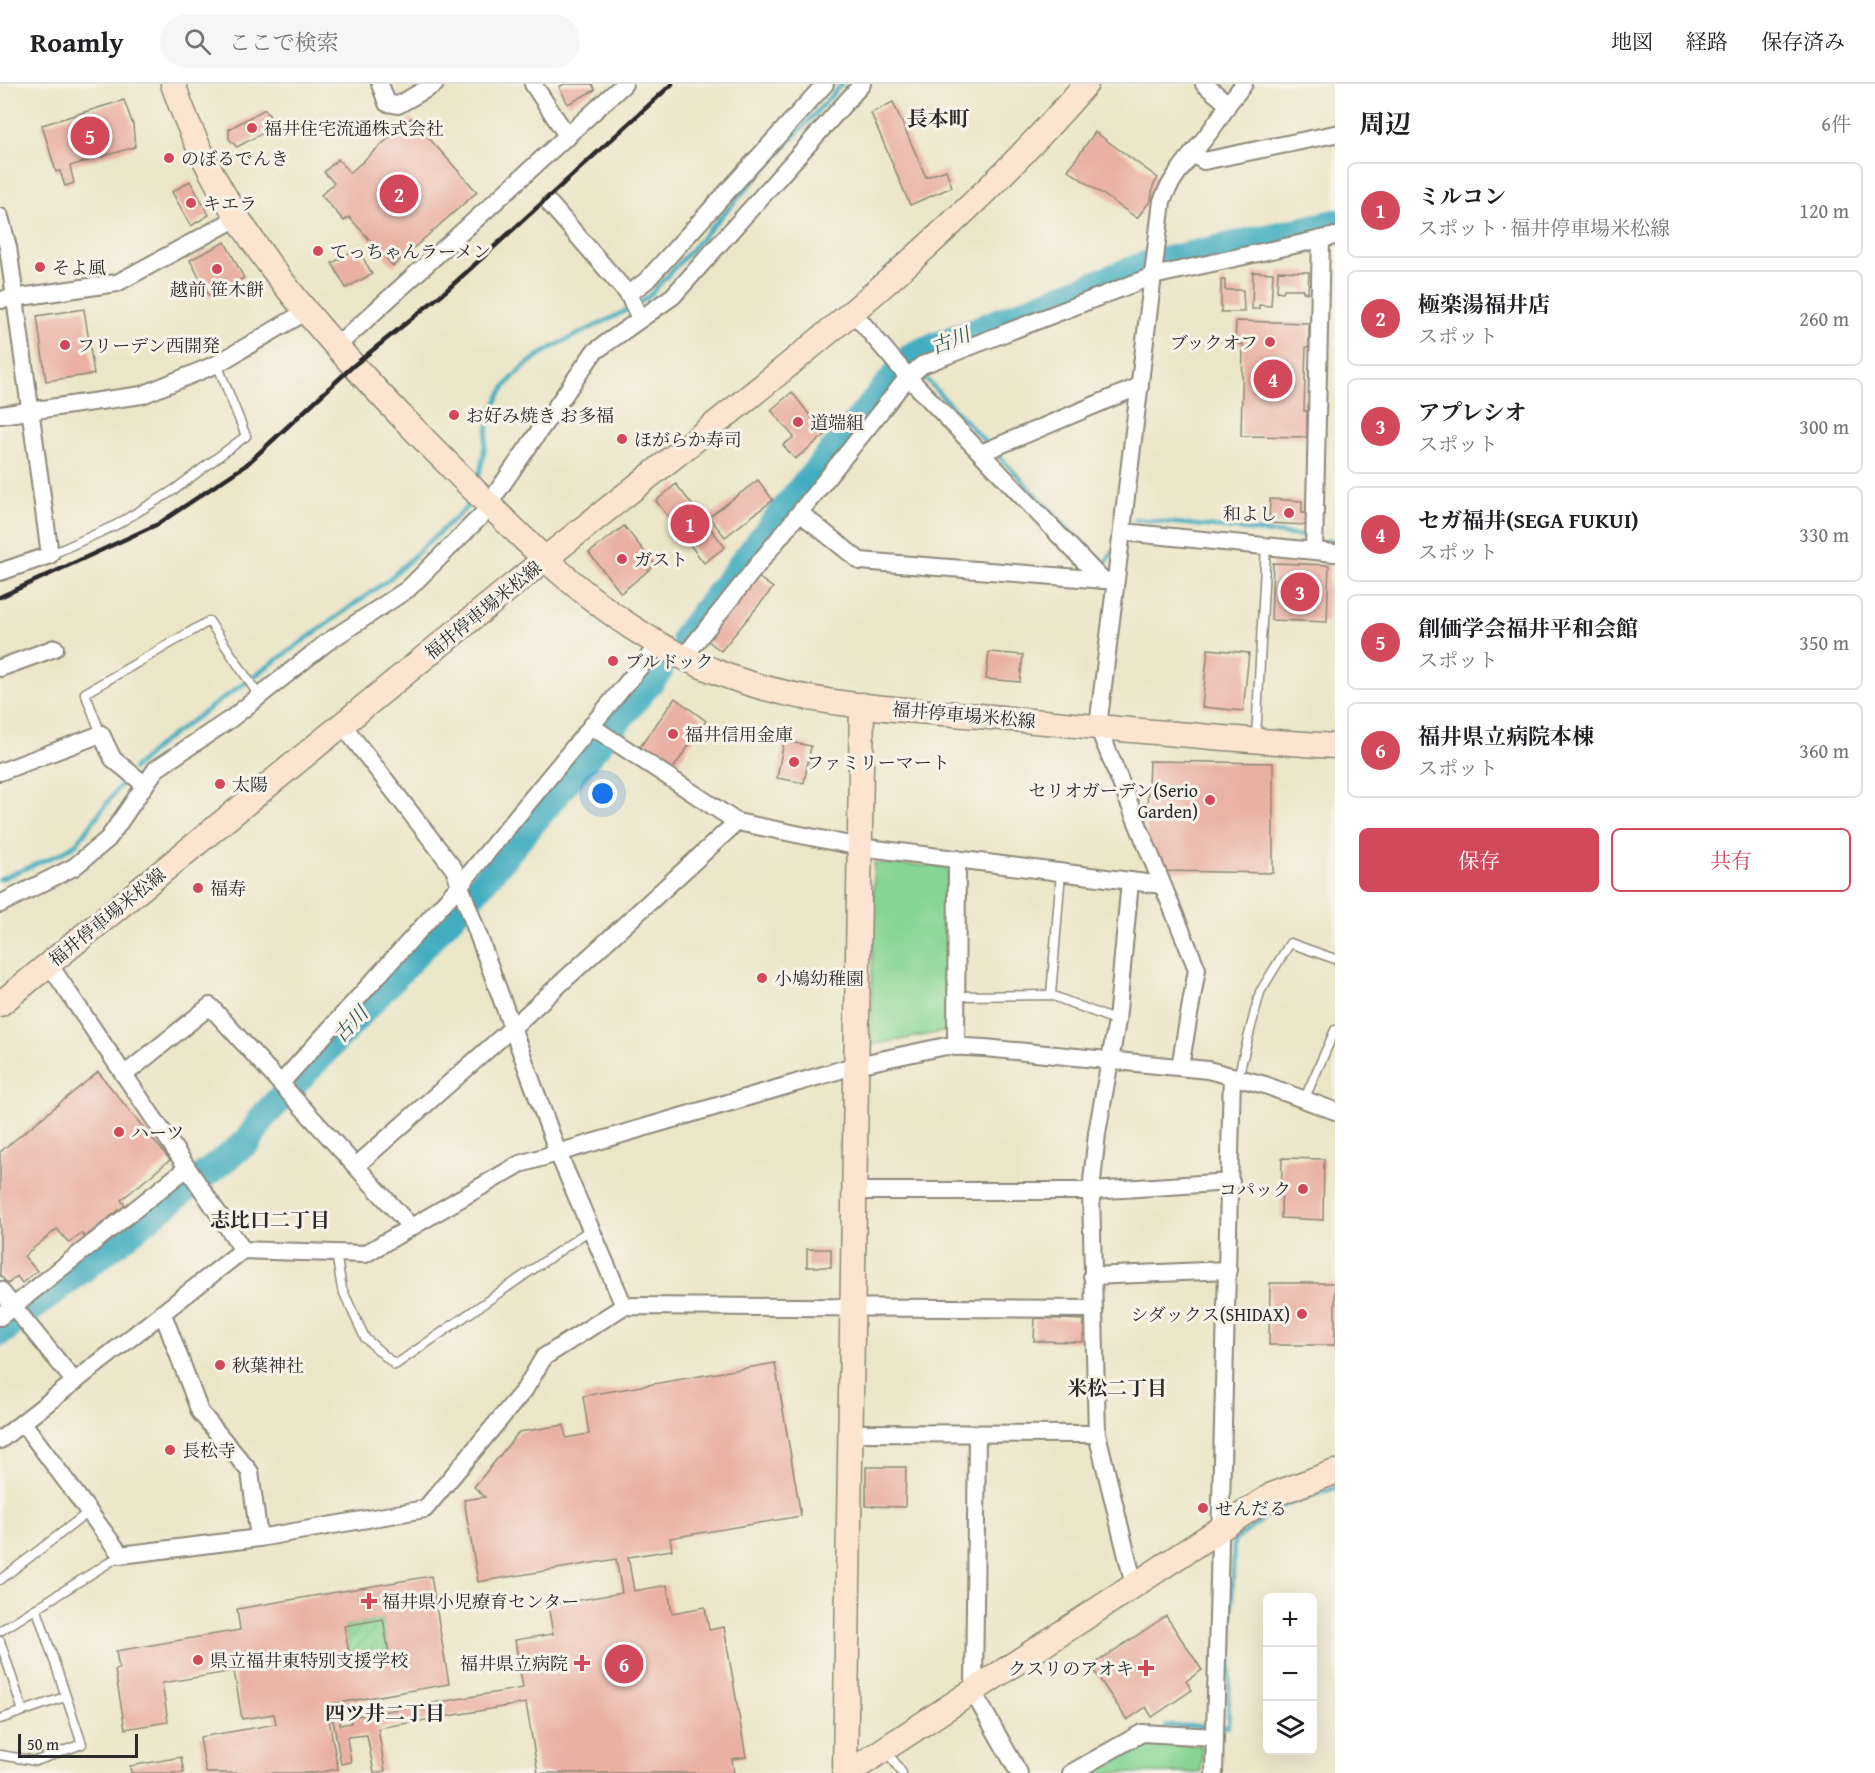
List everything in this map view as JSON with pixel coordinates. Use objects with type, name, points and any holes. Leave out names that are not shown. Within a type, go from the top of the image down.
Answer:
[{"type":"street","points":[[174,84],[188,126],[237,218],[269,267],[305,312],[337,346],[489,506],[545,558],[906,267],[1039,139],[1086,84]]},
{"type":"street","points":[[380,84],[387,103],[398,105],[435,84]]},
{"type":"street","points":[[533,84],[568,137]]},
{"type":"street","points":[[337,346],[624,84]]},
{"type":"street","points":[[628,294],[646,281],[825,84]]},
{"type":"street","points":[[2,896],[74,867],[108,839],[156,770],[259,696],[326,643],[408,589],[489,506],[594,352],[673,296],[862,84]]},
{"type":"street","points":[[1204,84],[1228,104]]},
{"type":"street","points":[[1180,1067],[1197,969],[1098,727],[1109,580],[1123,532],[1162,201],[1168,185],[1219,121],[1228,104],[1244,84]]},
{"type":"street","points":[[1193,153],[1204,161],[1335,134]]},
{"type":"street","points":[[550,204],[628,294],[640,318]]},
{"type":"street","points":[[0,217],[8,247],[8,299],[31,412],[50,555],[0,572]]},
{"type":"street","points":[[8,299],[117,282],[237,218]]},
{"type":"street","points":[[684,658],[908,377],[922,365],[1153,276],[1328,238],[1314,551]]},
{"type":"street","points":[[852,311],[908,377],[1109,580]]},
{"type":"street","points":[[0,416],[142,395],[218,363],[305,312]]},
{"type":"street","points":[[981,453],[1140,386]]},
{"type":"street","points":[[800,513],[860,561],[1109,580]]},
{"type":"street","points":[[1123,532],[1335,553]]},
{"type":"street","name":"福井停車場米松線","points":[[0,1004],[545,558],[595,603],[659,644],[684,658],[725,675],[779,692],[862,705],[1256,741],[1335,746]]},
{"type":"street","points":[[281,1083],[461,884],[659,644]]},
{"type":"street","points":[[0,668],[55,648]]},
{"type":"street","points":[[846,1773],[862,705]]},
{"type":"street","points":[[342,724],[454,868],[558,1153],[624,1306]]},
{"type":"street","points":[[591,726],[737,822],[860,847],[1162,885]]},
{"type":"street","points":[[0,772],[101,734],[113,759],[145,785]]},
{"type":"street","points":[[356,1166],[513,1027],[737,822]]},
{"type":"street","points":[[956,1047],[957,859]]},
{"type":"street","points":[[1130,881],[1117,1021],[1097,1133],[1091,1191],[1097,1434],[1134,1585]]},
{"type":"street","points":[[49,964],[243,1250]]},
{"type":"street","points":[[124,1075],[210,1006],[411,1227]]},
{"type":"street","points":[[0,1440],[243,1250],[365,1254],[520,1164],[857,1065],[906,1053],[956,1047],[1180,1067],[1235,1077],[1335,1111]]},
{"type":"street","points":[[1214,1773],[1235,1077]]},
{"type":"street","points":[[7,1312],[187,1168]]},
{"type":"street","points":[[855,1191],[1091,1191],[1231,1182]]},
{"type":"street","points":[[1092,1276],[1228,1270]]},
{"type":"street","points":[[0,1290],[7,1312],[75,1382]]},
{"type":"street","points":[[23,1423],[121,1555],[259,1538],[426,1509],[525,1389],[544,1357],[624,1306],[1093,1309]]},
{"type":"street","points":[[163,1314],[200,1412],[250,1472],[259,1538]]},
{"type":"street","points":[[851,1433],[1097,1434]]},
{"type":"street","points":[[977,1434],[973,1690],[1019,1773]]},
{"type":"street","points":[[846,1773],[1272,1495],[1335,1472]]},
{"type":"street","points":[[1071,1773],[1142,1734],[1215,1737]]},
{"type":"lane","points":[[50,555],[116,525],[174,490],[246,436],[218,363]]},
{"type":"lane","points":[[1256,741],[1266,546]]},
{"type":"lane","points":[[101,734],[85,693],[209,621],[259,696]]},
{"type":"lane","points":[[1051,995],[1061,872]]},
{"type":"lane","points":[[1235,1077],[1260,992],[1290,944],[1335,959]]},
{"type":"lane","points":[[957,996],[1051,995],[1117,1021]]},
{"type":"lane","points":[[1304,1100],[1335,1030]]},
{"type":"lane","points":[[336,1253],[342,1289],[365,1338],[394,1365],[591,1229]]},
{"type":"lane","points":[[0,1580],[90,1511]]},
{"type":"lane","points":[[0,1631],[37,1610],[121,1555]]},
{"type":"lane","points":[[0,1755],[36,1761],[82,1744],[37,1610]]},
{"type":"lane","points":[[0,1641],[23,1712]]},
{"type":"lane","points":[[0,1719],[65,1697]]},
{"type":"lane","points":[[885,1748],[902,1773]]},
{"type":"green space","points":[[874,863],[948,867],[947,1031],[871,1045]]},
{"type":"green space","points":[[383,1619],[389,1653],[350,1659],[344,1626]]},
{"type":"green space","points":[[1140,1740],[1202,1746],[1201,1773],[1081,1773]]},
{"type":"building","points":[[564,84],[592,84],[595,90],[568,104],[559,87]]},
{"type":"building","points":[[124,100],[133,125],[135,147],[70,166],[74,183],[65,186],[60,171],[56,172],[42,125]]},
{"type":"building","points":[[893,102],[926,177],[946,170],[952,187],[910,205],[871,113]]},
{"type":"building","name":"福井住宅流通株式会社","points":[[265,109],[276,126],[237,147],[229,139],[229,129]]},
{"type":"building","points":[[411,118],[477,192],[393,266],[349,217],[344,221],[321,195],[334,183],[324,172],[338,159],[350,173]]},
{"type":"building","points":[[1095,132],[1158,178],[1153,186],[1151,200],[1137,218],[1068,170]]},
{"type":"building","name":"キエラ","points":[[190,181],[209,215],[191,226],[172,192]]},
{"type":"building","name":"越前 笹木餅","points":[[225,242],[244,278],[209,296],[190,260]]},
{"type":"building","points":[[358,249],[372,274],[346,288],[332,263]]},
{"type":"building","points":[[1278,271],[1309,272],[1308,293],[1303,292],[1303,289],[1277,291]]},
{"type":"building","points":[[1253,272],[1273,273],[1271,306],[1259,305],[1259,309],[1252,309]]},
{"type":"building","points":[[1221,280],[1225,280],[1225,290],[1243,290],[1244,312],[1221,312]]},
{"type":"building","name":"フリーデン西開発","points":[[84,309],[94,374],[46,381],[37,316]]},
{"type":"building","points":[[1236,321],[1309,323],[1304,411],[1307,411],[1307,437],[1241,436],[1243,344],[1235,344]]},
{"type":"building","name":"道端組","points":[[792,392],[825,435],[795,459],[783,445],[794,437],[771,410]]},
{"type":"building","points":[[758,480],[773,500],[725,537],[709,517]]},
{"type":"building","points":[[676,484],[725,547],[704,563],[656,501]]},
{"type":"building","points":[[1270,499],[1302,501],[1302,513],[1306,513],[1306,525],[1269,523]]},
{"type":"building","name":"ガスト","points":[[624,526],[655,565],[621,593],[589,553]]},
{"type":"building","points":[[1273,563],[1329,565],[1327,622],[1271,620]]},
{"type":"building","points":[[758,577],[773,588],[721,651],[707,640]]},
{"type":"building","points":[[1208,649],[1249,653],[1243,711],[1202,707]]},
{"type":"building","points":[[989,652],[1023,655],[1020,682],[986,679]]},
{"type":"building","name":"福井信用金庫","points":[[675,698],[706,721],[672,770],[640,747]]},
{"type":"building","name":"ファミリーマート","points":[[784,741],[811,746],[804,783],[777,778]]},
{"type":"building","name":"セリオガーデン(Serio Garden)","points":[[1149,761],[1273,763],[1273,873],[1163,871],[1146,838]]},
{"type":"building","points":[[98,1072],[170,1160],[121,1200],[125,1205],[85,1237],[81,1233],[69,1243],[57,1229],[24,1256],[37,1271],[22,1283],[17,1276],[8,1284],[0,1275],[0,1152]]},
{"type":"building","name":"コパック","points":[[1282,1158],[1324,1159],[1323,1220],[1281,1218]]},
{"type":"building","points":[[807,1249],[831,1249],[831,1267],[807,1267]]},
{"type":"building","name":"シダックス(SHIDAX)","points":[[1270,1283],[1335,1283],[1335,1345],[1269,1345]]},
{"type":"building","points":[[1035,1318],[1084,1320],[1083,1342],[1034,1341]]},
{"type":"building","points":[[775,1363],[801,1516],[670,1538],[672,1550],[628,1557],[634,1591],[667,1585],[672,1613],[705,1607],[709,1630],[724,1627],[746,1757],[732,1759],[734,1773],[538,1773],[526,1703],[378,1728],[385,1771],[374,1773],[367,1735],[347,1737],[351,1762],[341,1764],[333,1720],[329,1720],[338,1769],[315,1773],[206,1773],[200,1737],[276,1724],[274,1714],[242,1719],[234,1671],[162,1683],[168,1722],[125,1729],[115,1670],[119,1669],[116,1651],[240,1630],[237,1609],[431,1576],[449,1684],[327,1705],[327,1709],[337,1707],[340,1725],[351,1723],[350,1717],[523,1688],[515,1640],[553,1634],[548,1605],[622,1593],[616,1559],[478,1582],[464,1500],[485,1497],[474,1487],[519,1432],[564,1425],[566,1438],[589,1434],[583,1396]],"holes":[[[383,1619],[389,1653],[350,1659],[344,1626]]]},
{"type":"building","points":[[866,1467],[906,1467],[905,1507],[866,1506]]},
{"type":"building","name":"クスリのアオキ","points":[[1166,1616],[1202,1670],[1186,1681],[1192,1690],[1152,1717],[1146,1707],[1127,1720],[1091,1666]]},
{"type":"building","points":[[181,1757],[184,1773],[131,1773],[130,1766]]},
{"type":"waterway","points":[[638,304],[648,297],[842,84]]},
{"type":"waterway","name":"古川","points":[[685,637],[791,501],[913,355],[1145,265],[1335,223]]},
{"type":"waterway","points":[[477,481],[490,418],[499,396],[512,378],[548,350],[630,308]]},
{"type":"waterway","points":[[925,378],[989,446]]},
{"type":"waterway","points":[[995,452],[1104,566],[1112,552]]},
{"type":"waterway","points":[[133,769],[161,743],[388,580],[466,508],[471,497]]},
{"type":"waterway","points":[[1135,519],[1303,536]]},
{"type":"waterway","points":[[1328,540],[1335,541]]},
{"type":"waterway","name":"古川","points":[[0,1333],[248,1141],[262,1118],[476,890],[659,671]]},
{"type":"waterway","points":[[0,879],[60,854],[77,843],[128,775]]},
{"type":"waterway","points":[[1220,1727],[1228,1727],[1234,1541],[1278,1508],[1335,1488]]},
{"type":"waterway","points":[[1166,1726],[1212,1726]]},
{"type":"railway","points":[[0,597],[158,524],[246,465],[353,366],[447,290],[672,84]]},
{"type":"place","name":"福井住宅流通株式会社","points":[[252,128]]},
{"type":"place","name":"創価学会福井平和会館","points":[[90,136]]},
{"type":"place","name":"のぼるでんき","points":[[169,158]]},
{"type":"place","name":"極楽湯福井店","points":[[399,194]]},
{"type":"place","name":"キエラ","points":[[191,203]]},
{"type":"place","name":"てっちゃんラーメン","points":[[318,251]]},
{"type":"place","name":"そよ風","points":[[40,267]]},
{"type":"place","name":"越前 笹木餅","points":[[217,269]]},
{"type":"place","name":"ブックオフ","points":[[1270,342]]},
{"type":"place","name":"フリーデン西開発","points":[[65,345]]},
{"type":"place","name":"セガ福井(SEGA FUKUI)","points":[[1273,379]]},
{"type":"place","name":"お好み焼き お多福","points":[[454,415]]},
{"type":"place","name":"道端組","points":[[798,422]]},
{"type":"place","name":"ほがらか寿司","points":[[622,439]]},
{"type":"place","name":"和よし","points":[[1289,513]]},
{"type":"place","name":"ミルコン","points":[[690,524]]},
{"type":"place","name":"ガスト","points":[[622,559]]},
{"type":"place","name":"アプレシオ","points":[[1300,592]]},
{"type":"place","name":"ブルドック","points":[[613,661]]},
{"type":"place","name":"福井信用金庫","points":[[673,734]]},
{"type":"place","name":"ファミリーマート","points":[[794,762]]},
{"type":"place","name":"太陽","points":[[220,784]]},
{"type":"place","name":"セリオガーデン(Serio Garden)","points":[[1210,800]]},
{"type":"place","name":"福寿","points":[[198,888]]},
{"type":"place","name":"小鳩幼稚園","points":[[762,978]]},
{"type":"place","name":"ハーツ","points":[[119,1132]]},
{"type":"place","name":"コパック","points":[[1303,1189]]},
{"type":"place","name":"シダックス(SHIDAX)","points":[[1302,1314]]},
{"type":"place","name":"秋葉神社","points":[[220,1365]]},
{"type":"place","name":"長松寺","points":[[170,1450]]},
{"type":"place","name":"せんだる","points":[[1203,1508]]},
{"type":"place","name":"福井県小児療育センター","points":[[369,1601]]},
{"type":"place","name":"県立福井東特別支援学校","points":[[198,1660]]},
{"type":"place","name":"福井県立病院","points":[[582,1663]]},
{"type":"place","name":"福井県立病院本棟","points":[[624,1664]]},
{"type":"place","name":"クスリのアオキ","points":[[1146,1668]]},
{"type":"district","name":"長本町","points":[[938,118]]},
{"type":"district","name":"志比口二丁目","points":[[270,1219]]},
{"type":"district","name":"米松二丁目","points":[[1117,1387]]},
{"type":"district","name":"四ツ井二丁目","points":[[385,1712]]}]
